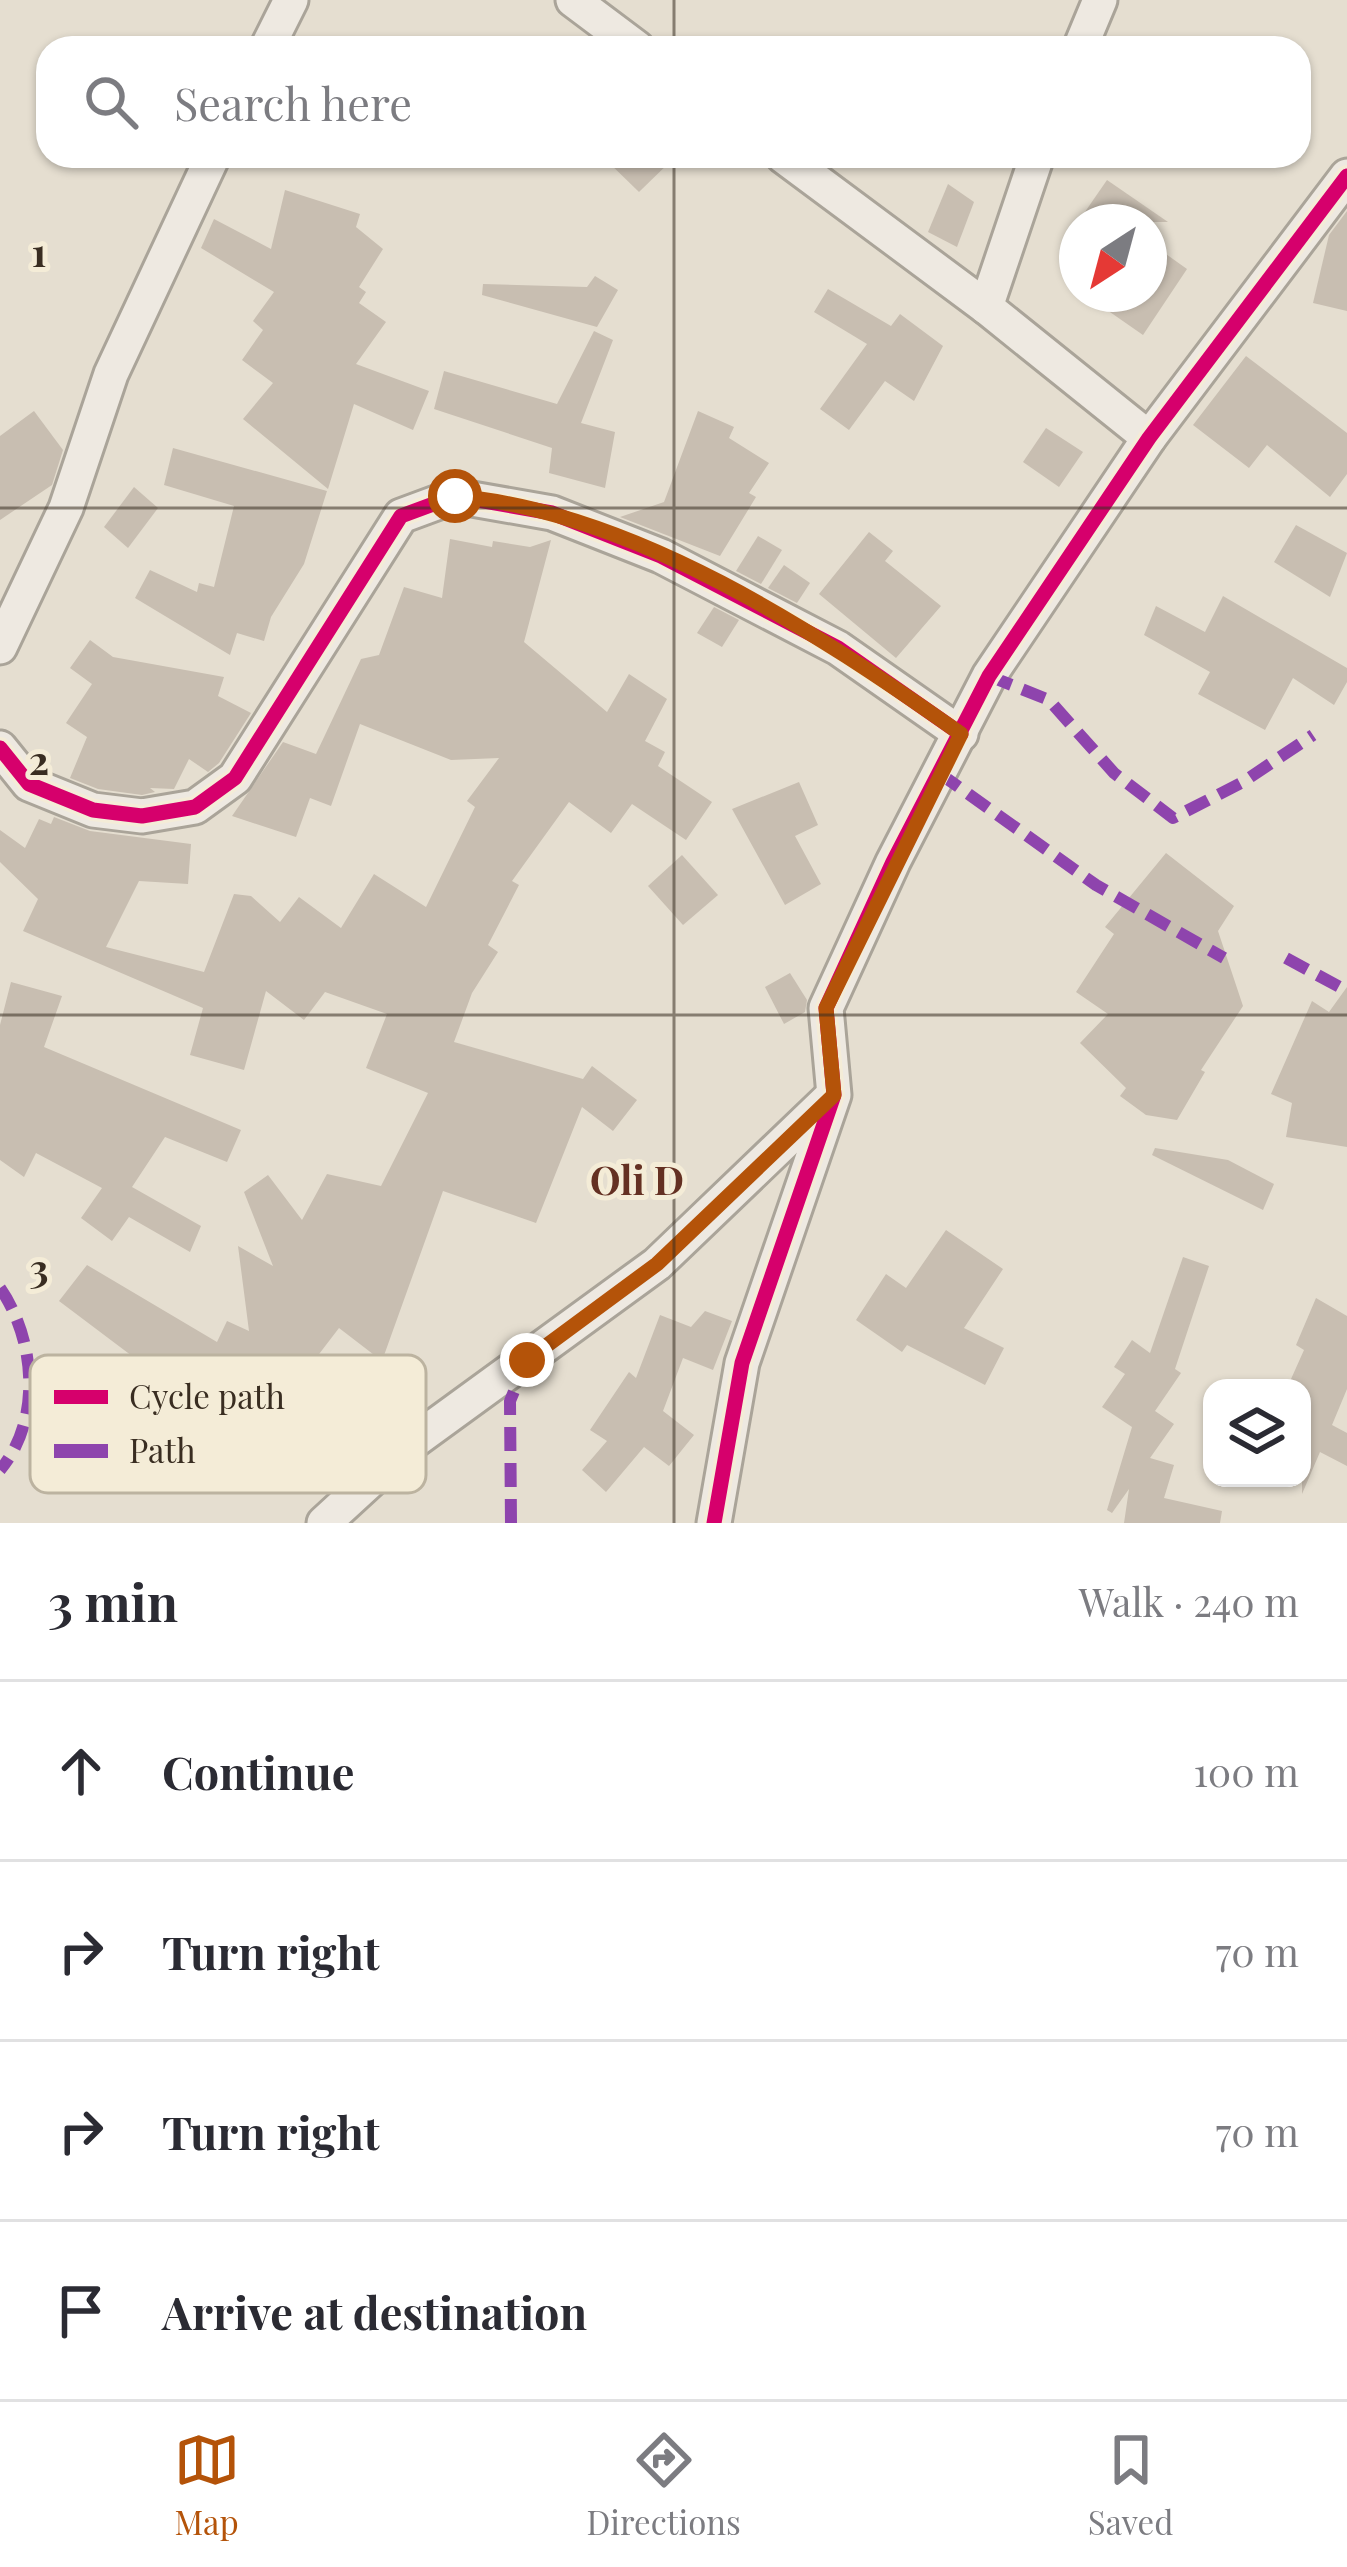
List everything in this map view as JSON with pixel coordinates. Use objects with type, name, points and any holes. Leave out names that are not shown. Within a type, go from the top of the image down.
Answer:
[{"type":"street","points":[[273,36],[291,0]]},
{"type":"street","points":[[572,0],[621,36]]},
{"type":"street","points":[[1085,36],[1100,0]]},
{"type":"street","points":[[0,647],[65,508],[111,374],[206,168]]},
{"type":"street","points":[[798,168],[986,307],[1149,438]]},
{"type":"street","points":[[986,307],[1033,168]]},
{"type":"street","points":[[714,1523],[742,1363],[834,1095],[826,1008],[988,676],[1149,438],[1347,176]]},
{"type":"street","points":[[0,748],[29,784],[93,810],[142,816],[195,806],[235,778],[401,516],[455,496],[552,513],[661,556],[838,648],[961,734]]},
{"type":"street","points":[[426,1432],[657,1264],[834,1095]]},
{"type":"street","points":[[325,1523],[357,1493]]},
{"type":"building","points":[[614,168],[664,168],[639,192]]},
{"type":"building","points":[[1107,180],[1142,204],[1090,204]]},
{"type":"building","points":[[948,184],[974,202],[957,247],[928,232]]},
{"type":"building","points":[[285,190],[360,214],[356,227],[383,249],[359,287],[366,292],[359,303],[386,322],[356,364],[429,391],[413,430],[354,404],[328,489],[243,419],[273,383],[242,360],[263,330],[253,321],[274,292],[201,248],[214,219],[271,249]]},
{"type":"building","points":[[1347,211],[1347,311],[1313,303],[1329,235]]},
{"type":"building","points":[[1167,255],[1187,269],[1167,299]]},
{"type":"building","points":[[595,276],[618,290],[597,327],[482,295],[483,284],[587,287]]},
{"type":"building","points":[[828,289],[891,326],[900,314],[943,346],[914,401],[885,381],[849,430],[820,409],[867,344],[814,312]]},
{"type":"building","points":[[1110,312],[1158,312],[1143,335]]},
{"type":"building","points":[[594,331],[613,340],[581,423],[615,432],[605,488],[549,473],[552,448],[434,409],[444,371],[557,404]]},
{"type":"building","points":[[1246,356],[1347,433],[1347,474],[1330,497],[1267,445],[1249,468],[1193,425]]},
{"type":"building","points":[[34,411],[63,450],[52,485],[0,520],[0,436]]},
{"type":"building","points":[[698,411],[734,427],[729,438],[769,463],[749,493],[756,497],[720,556],[620,517],[664,502]]},
{"type":"building","points":[[1046,428],[1083,452],[1059,487],[1023,462]]},
{"type":"building","points":[[173,448],[327,491],[304,564],[271,617],[264,641],[237,633],[230,655],[135,598],[150,570],[197,592],[199,583],[214,587],[234,506],[164,485]]},
{"type":"building","points":[[134,487],[158,508],[128,548],[104,527]]},
{"type":"building","points":[[1296,525],[1347,553],[1330,597],[1274,562]]},
{"type":"building","points":[[869,532],[893,551],[885,561],[941,606],[896,658],[819,594]]},
{"type":"building","points":[[758,536],[782,550],[761,584],[736,571]]},
{"type":"building","points":[[450,539],[492,547],[493,541],[530,547],[551,540],[524,642],[607,712],[629,674],[667,699],[645,741],[665,752],[658,766],[712,802],[686,840],[632,804],[611,833],[569,802],[512,881],[519,885],[488,945],[498,952],[472,993],[454,1042],[583,1079],[592,1066],[637,1100],[613,1131],[582,1107],[536,1223],[443,1191],[384,1355],[374,1355],[339,1328],[318,1355],[131,1355],[59,1301],[87,1265],[217,1342],[227,1321],[249,1331],[238,1246],[273,1266],[244,1192],[268,1175],[302,1220],[327,1174],[381,1186],[428,1093],[366,1068],[387,1014],[325,992],[304,1020],[266,991],[244,1070],[190,1055],[203,1008],[23,931],[38,899],[0,862],[0,830],[25,848],[39,819],[51,824],[54,817],[90,831],[191,844],[188,884],[139,881],[106,947],[204,972],[234,894],[251,896],[280,922],[299,897],[341,928],[374,874],[426,907],[475,807],[467,801],[499,758],[451,760],[360,724],[331,806],[310,798],[296,837],[232,816],[283,742],[316,754],[361,659],[379,655],[404,587],[442,598]]},
{"type":"building","points":[[784,565],[810,583],[797,603],[768,588]]},
{"type":"building","points":[[1223,596],[1347,668],[1347,682],[1334,705],[1293,678],[1265,730],[1198,694],[1210,672],[1144,635],[1156,606],[1205,632]]},
{"type":"building","points":[[714,607],[739,620],[722,647],[697,633]]},
{"type":"building","points":[[90,640],[113,657],[224,677],[218,696],[251,713],[219,763],[208,772],[189,759],[174,789],[150,788],[155,792],[142,795],[98,789],[70,778],[87,737],[66,723],[92,684],[70,668]]},
{"type":"building","points":[[799,782],[818,825],[795,836],[821,884],[785,905],[732,809]]},
{"type":"building","points":[[1166,853],[1234,906],[1218,931],[1243,1006],[1201,1070],[1205,1072],[1177,1120],[1146,1115],[1120,1096],[1126,1088],[1080,1043],[1108,1014],[1076,992],[1114,934],[1105,927]]},
{"type":"building","points":[[682,855],[718,895],[683,925],[648,886]]},
{"type":"building","points":[[790,973],[807,1000],[805,1012],[784,1024],[765,987]]},
{"type":"building","points":[[11,982],[62,996],[44,1047],[241,1130],[227,1162],[165,1137],[132,1187],[201,1226],[190,1252],[129,1217],[112,1241],[81,1218],[102,1188],[36,1153],[24,1177],[0,1160],[0,1025]]},
{"type":"building","points":[[1347,987],[1347,1147],[1286,1137],[1292,1103],[1271,1094],[1312,1001],[1329,1012]]},
{"type":"building","points":[[1155,1148],[1228,1160],[1274,1184],[1263,1210],[1152,1155]]},
{"type":"building","points":[[946,1230],[1003,1269],[964,1328],[1004,1348],[985,1385],[907,1345],[902,1352],[856,1320],[886,1274],[906,1288]]},
{"type":"building","points":[[1183,1257],[1209,1266],[1175,1369],[1181,1373],[1155,1411],[1174,1424],[1150,1458],[1174,1465],[1164,1498],[1222,1511],[1220,1523],[1124,1523],[1129,1489],[1112,1513],[1107,1510],[1132,1427],[1102,1407],[1125,1374],[1114,1367],[1132,1340],[1150,1353]]},
{"type":"building","points":[[1316,1298],[1347,1316],[1347,1389],[1332,1425],[1347,1433],[1347,1466],[1320,1452],[1311,1473],[1311,1379],[1291,1379],[1304,1350],[1296,1345]]},
{"type":"building","points":[[705,1311],[732,1321],[713,1370],[683,1358],[663,1411],[694,1435],[669,1466],[644,1447],[606,1492],[582,1470],[607,1441],[590,1430],[629,1372],[636,1378],[660,1315],[691,1327]]},
{"type":"marked path","points":[[989,676],[1049,700],[1114,773],[1173,818],[1243,782],[1313,735]]},
{"type":"marked path","points":[[939,773],[1096,885],[1224,958]]},
{"type":"marked path","points":[[1286,958],[1347,991]]},
{"type":"marked path","points":[[0,1288],[21,1331],[29,1380],[23,1428],[0,1470]]},
{"type":"marked path","points":[[511,1523],[510,1401],[527,1360]]},
{"type":"cycle path","points":[[714,1523],[742,1363],[834,1095],[826,1008],[893,862],[989,676],[1149,438],[1347,176]]},
{"type":"cycle path","points":[[0,748],[29,784],[93,810],[142,816],[195,807],[235,778],[401,516],[455,496],[552,513],[661,556],[838,648],[961,734]]},
{"type":"district","name":"Oli D","points":[[637,1181]]},
{"type":"route","points":[[455,496],[506,501],[552,513],[661,556],[838,648],[961,734],[893,862],[826,1008],[834,1095],[657,1264],[527,1360]]}]
